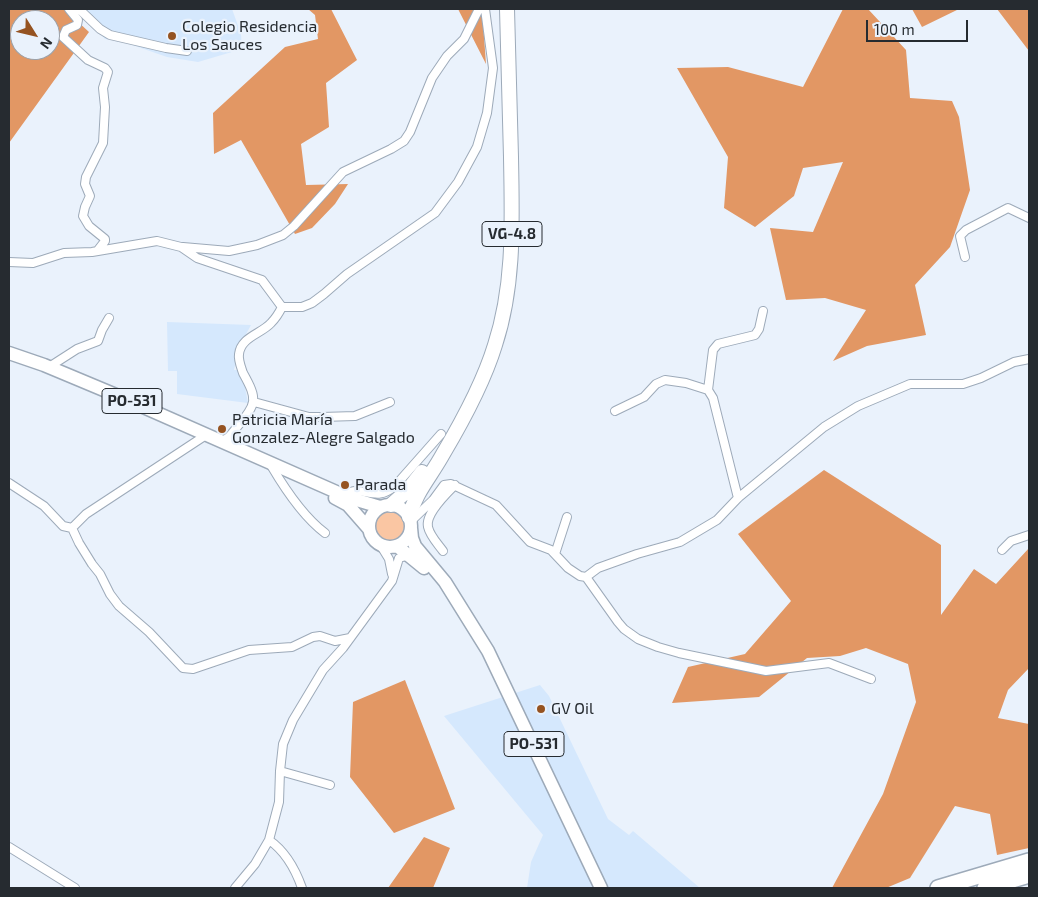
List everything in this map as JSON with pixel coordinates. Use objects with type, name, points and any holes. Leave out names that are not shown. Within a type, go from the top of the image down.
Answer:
[{"type":"highway","name":"VG-4.8","points":[[410,522],[485,374],[508,296],[512,214],[507,9]]},
{"type":"highway","points":[[508,44],[512,9]]},
{"type":"highway","name":"VG-4.8","points":[[385,506],[407,491],[464,415]]},
{"type":"highway","points":[[938,888],[1029,861]]},
{"type":"highway","points":[[985,888],[1029,875]]},
{"type":"main road","name":"PO-531","points":[[12,354],[49,367],[226,441],[343,494],[385,506],[400,508],[410,522],[415,546],[445,582],[501,676],[601,888]]},
{"type":"main road","name":"PO-531","points":[[12,354],[197,438],[272,468],[328,494],[348,505],[368,529],[373,539],[381,546]]},
{"type":"main road","points":[[368,529],[372,514],[385,506]]},
{"type":"main road","points":[[381,546],[396,546],[406,539],[410,522]]},
{"type":"main road","name":"PO-531","points":[[396,546],[410,555],[458,604]]},
{"type":"street","points":[[69,9],[78,20],[77,25],[66,30],[63,37],[88,60],[105,68],[108,72],[102,88],[105,107],[103,143],[86,177],[85,184],[90,196],[83,216],[89,226],[105,239],[98,250]]},
{"type":"street","points":[[79,9],[100,29],[110,35],[187,51]]},
{"type":"street","points":[[9,262],[33,263],[64,253],[157,241],[181,247],[229,251],[257,245],[283,235],[299,221],[342,172],[404,141],[410,132],[432,78],[447,56],[464,39],[479,9]]},
{"type":"street","points":[[282,307],[302,307],[318,298],[347,274],[435,213],[458,182],[477,147],[487,113],[494,68],[485,9]]},
{"type":"street","points":[[965,257],[960,236],[966,230],[1008,208],[1029,218]]},
{"type":"street","points":[[181,247],[197,258],[262,280],[282,307]]},
{"type":"street","points":[[226,441],[249,413],[254,402],[253,394],[240,367],[239,354],[247,339],[270,324],[282,307]]},
{"type":"street","points":[[738,498],[713,398],[708,390],[712,350],[718,344],[754,335],[759,329],[763,312]]},
{"type":"street","points":[[49,367],[77,349],[98,341],[109,318]]},
{"type":"street","points":[[586,577],[598,568],[629,556],[680,542],[717,520],[738,498],[824,428],[858,406],[910,384],[963,384],[981,378],[1014,362],[1029,359]]},
{"type":"street","points":[[615,410],[644,397],[656,384],[666,380],[686,383],[708,390]]},
{"type":"street","points":[[254,402],[310,417],[355,416],[390,402]]},
{"type":"street","points":[[343,494],[358,490],[366,494],[387,492],[395,486],[441,434]]},
{"type":"street","points":[[72,528],[86,514],[197,438]]},
{"type":"street","points":[[272,468],[313,524],[325,533]]},
{"type":"street","points":[[285,488],[284,483],[286,479],[292,477]]},
{"type":"street","points":[[9,483],[44,506],[63,526],[72,528]]},
{"type":"street","points":[[421,502],[433,500],[444,485],[451,484],[496,506],[530,542],[544,546],[555,554],[568,568],[580,576],[586,577],[624,629],[638,639],[658,647],[766,670],[829,663],[871,679]]},
{"type":"street","points":[[443,551],[428,529],[428,520],[435,508],[455,485]]},
{"type":"street","points":[[555,554],[567,517]]},
{"type":"street","points":[[72,528],[79,543],[119,606],[149,632],[184,668],[193,669],[249,650],[292,647],[313,637],[320,636],[334,641],[350,638]]},
{"type":"street","points":[[1002,550],[1011,541],[1029,535]]},
{"type":"street","points":[[381,546],[391,564],[392,581]]},
{"type":"street","points":[[396,546],[394,562],[396,566]]},
{"type":"street","points":[[235,888],[256,864],[269,840],[280,802],[280,771],[283,744],[293,720],[323,670],[350,638],[392,581],[399,558],[410,555]]},
{"type":"street","points":[[280,771],[330,785]]},
{"type":"street","points":[[269,840],[282,852],[297,874],[302,888]]},
{"type":"street","points":[[9,847],[63,886],[75,888]]},
{"type":"shaded area","points":[[9,9],[64,9],[89,32],[9,143]]},
{"type":"shaded area","name":"Colegio Residencia Los Sauces","points":[[75,9],[232,9],[241,34],[242,49],[198,62],[167,57],[121,41],[105,39],[82,13]]},
{"type":"shaded area","points":[[308,9],[331,9],[357,60],[326,83],[329,127],[301,144],[306,185],[348,184],[335,204],[312,228],[295,234],[241,140],[214,154],[213,113],[285,47],[318,39],[315,15]]},
{"type":"shaded area","points":[[458,9],[482,9],[486,64]]},
{"type":"shaded area","points":[[843,9],[868,9],[906,50],[910,98],[952,101],[959,117],[970,190],[950,247],[915,285],[926,335],[867,346],[833,361],[866,310],[825,298],[786,300],[770,228],[813,232],[843,162],[803,168],[794,196],[755,227],[724,208],[728,157],[677,68],[728,67],[803,87]]},
{"type":"shaded area","points":[[912,9],[959,9],[922,27]]},
{"type":"shaded area","points":[[997,9],[1029,9],[1029,51]]},
{"type":"shaded area","points":[[167,322],[251,325],[239,347],[234,370],[238,370],[244,382],[248,403],[177,394],[177,371],[168,371]]},
{"type":"shaded area","points":[[824,470],[941,545],[941,615],[974,569],[996,584],[1029,548],[1029,668],[1008,690],[998,718],[1029,724],[1029,848],[997,855],[990,814],[955,806],[910,878],[886,888],[832,888],[883,794],[916,702],[908,664],[866,648],[840,656],[807,658],[759,697],[672,703],[688,667],[745,654],[791,601],[738,534]]},
{"type":"shaded area","points":[[390,511],[396,512],[404,520],[404,532],[396,540],[390,541],[384,540],[376,532],[375,526],[376,520],[384,512]]},
{"type":"shaded area","points":[[405,680],[455,809],[394,833],[350,777],[353,702]]},
{"type":"shaded area","points":[[540,685],[549,696],[608,819],[629,835],[633,831],[700,888],[527,888],[531,862],[543,835],[444,716]]},
{"type":"shaded area","points":[[424,837],[450,848],[433,888],[388,888]]},
{"type":"place","name":"Colegio Residencia Los Sauces","points":[[172,36]]},
{"type":"place","name":"Patricia María Gonzalez-Alegre Salgado","points":[[222,429]]},
{"type":"place","name":"Parada","points":[[345,485]]},
{"type":"place","name":"GV Oil","points":[[541,709]]}]
